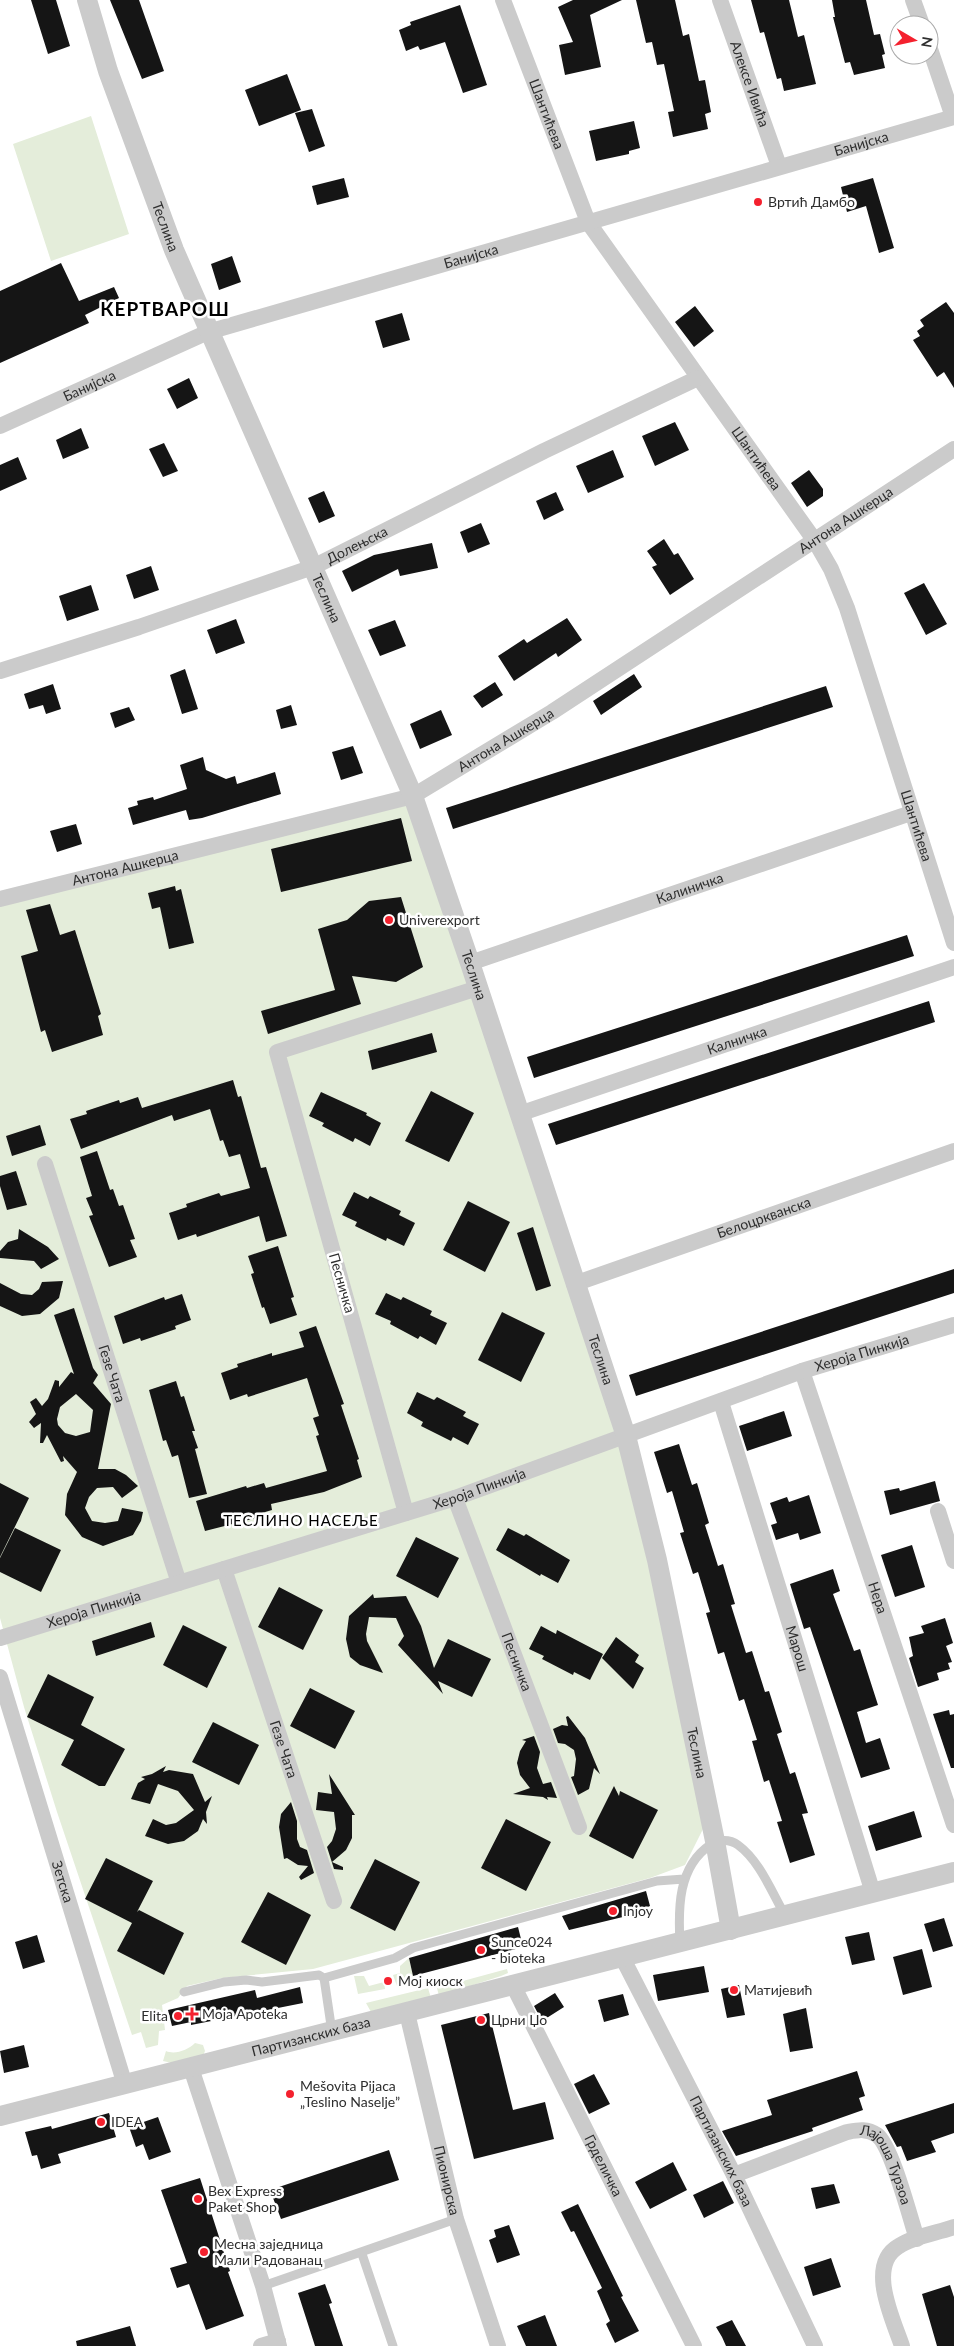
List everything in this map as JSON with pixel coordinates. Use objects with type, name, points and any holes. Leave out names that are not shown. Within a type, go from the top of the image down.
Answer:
[{"type":"street","name":"Теслина","points":[[87,0],[122,106],[174,250],[208,332],[413,796],[470,963],[574,1284],[626,1436],[657,1560],[716,1841],[731,1930]]},
{"type":"street","name":"Шантићева","points":[[502,0],[588,222],[815,541],[831,568],[847,608],[954,943]]},
{"type":"street","name":"Алексе Ивића","points":[[720,0],[779,166]]},
{"type":"street","points":[[914,0],[919,15]]},
{"type":"street","points":[[935,65],[953,117]]},
{"type":"street","name":"Банијска","points":[[0,426],[208,332],[953,117]]},
{"type":"street","name":"Долењска","points":[[0,671],[139,627],[313,567],[544,451],[698,378]]},
{"type":"street","name":"Антона Ашкерца","points":[[0,899],[413,796],[552,712],[954,449]]},
{"type":"street","name":"Калиничка","points":[[470,963],[911,813]]},
{"type":"street","name":"Калничка","points":[[519,1114],[954,967]]},
{"type":"street","name":"Песничка","points":[[406,1513],[278,1052],[478,988]]},
{"type":"street","name":"Белоцркванска","points":[[574,1284],[954,1151]]},
{"type":"street","name":"Гезе Чата","points":[[45,1164],[179,1583]]},
{"type":"street","name":"Хероја Пинкија","points":[[0,1638],[455,1498],[802,1371],[954,1325]]},
{"type":"street","name":"Нера","points":[[802,1371],[954,1825]]},
{"type":"street","name":"Марош","points":[[721,1402],[873,1893]]},
{"type":"street","name":"Песничка","points":[[455,1498],[579,1827]]},
{"type":"street","points":[[938,1512],[954,1561]]},
{"type":"street","name":"Гезе Чата","points":[[224,1569],[334,1900]]},
{"type":"street","name":"Зетска","points":[[0,1677],[126,2085]]},
{"type":"street","name":"Партизанских база","points":[[0,2116],[954,1872]]},
{"type":"street","name":"Партизанских база","points":[[622,1957],[734,2175],[815,2346]]},
{"type":"street","name":"Грделичка","points":[[514,1985],[694,2346]]},
{"type":"street","name":"Пионирска","points":[[407,2012],[456,2219],[498,2346]]},
{"type":"street","points":[[191,2068],[263,2286],[279,2344],[261,2346]]},
{"type":"street","name":"Лајоша Турзоа","points":[[734,2175],[847,2132],[866,2130],[878,2135],[887,2148],[917,2239]]},
{"type":"street","points":[[902,2346],[883,2289],[884,2265],[898,2246],[954,2227]]},
{"type":"lane","points":[[680,1943],[679,1920],[684,1879],[690,1864],[702,1850],[716,1841],[727,1840],[737,1844],[745,1852],[755,1864],[785,1916]]},
{"type":"lane","points":[[184,1992],[224,1982],[246,1980],[262,1982],[309,1975],[319,1975],[324,1978],[395,1958],[413,1948],[658,1881],[684,1879]]},
{"type":"lane","points":[[324,1978],[332,2032]]},
{"type":"lane","points":[[263,2286],[362,2254],[456,2219]]},
{"type":"lane","points":[[362,2254],[393,2346]]},
{"type":"green space","points":[[91,116],[129,234],[51,261],[13,144]]},
{"type":"green space","points":[[410,801],[581,1320],[639,1512],[704,1827],[685,1865],[650,1878],[313,1969],[222,1978],[187,1986],[178,1998],[162,2005],[165,2030],[159,2031],[158,2045],[146,2048],[141,2032],[132,2035],[57,1812],[24,1707],[0,1618],[0,904]]},
{"type":"green space","points":[[409,1958],[413,1976],[410,1978],[410,1982],[397,1986],[393,1975],[400,1973],[400,1966]]},
{"type":"green space","points":[[507,1969],[508,1973],[501,1976],[439,1996],[437,1988]]},
{"type":"green space","points":[[354,1976],[364,1976],[369,1986],[384,1982],[385,1989],[358,1994]]},
{"type":"green space","points":[[428,1988],[431,1998],[371,2012],[366,2003]]},
{"type":"green space","points":[[195,2043],[203,2045],[205,2051],[203,2056],[172,2063],[163,2061],[166,2051],[181,2051]]},
{"type":"building","points":[[31,0],[56,0],[70,46],[48,54]]},
{"type":"building","points":[[110,0],[139,0],[164,71],[142,79]]},
{"type":"building","points":[[573,0],[622,0],[590,15],[601,67],[565,75],[559,45],[573,42],[558,7]]},
{"type":"building","points":[[636,0],[675,0],[683,36],[689,34],[699,81],[705,80],[711,112],[705,114],[708,129],[673,137],[668,112],[674,111],[664,64],[657,65],[652,42],[646,43]]},
{"type":"building","points":[[751,0],[789,0],[798,37],[804,35],[816,84],[784,91],[781,78],[777,79],[764,32],[760,33]]},
{"type":"building","points":[[832,0],[866,0],[874,35],[880,34],[885,54],[882,55],[885,68],[854,75],[850,62],[845,63],[833,17],[835,17]]},
{"type":"building","points":[[460,5],[487,85],[463,93],[445,42],[420,50],[418,46],[406,51],[399,30],[411,25],[410,22]]},
{"type":"building","points":[[287,74],[301,110],[259,126],[245,90]]},
{"type":"building","points":[[312,109],[325,146],[309,152],[295,113]]},
{"type":"building","points":[[634,121],[640,148],[629,151],[629,154],[596,161],[589,131]]},
{"type":"building","points":[[344,178],[349,197],[317,205],[312,186]]},
{"type":"building","points":[[873,178],[894,248],[879,253],[866,206],[847,212],[841,187]]},
{"type":"building","points":[[232,256],[241,282],[219,290],[211,264]]},
{"type":"building","points":[[61,263],[79,301],[114,287],[119,298],[85,315],[89,323],[0,363],[0,291]]},
{"type":"building","points":[[946,302],[954,313],[954,388],[944,372],[937,377],[913,340],[920,336],[917,331],[924,326],[920,320]]},
{"type":"building","points":[[695,306],[714,331],[694,347],[675,322]]},
{"type":"building","points":[[402,313],[410,340],[383,348],[375,321]]},
{"type":"building","points":[[189,378],[198,398],[177,409],[167,389]]},
{"type":"building","points":[[675,422],[689,450],[655,466],[642,436]]},
{"type":"building","points":[[81,428],[89,448],[63,459],[56,440]]},
{"type":"building","points":[[164,443],[178,471],[163,477],[149,449]]},
{"type":"building","points":[[613,450],[624,477],[588,493],[576,466]]},
{"type":"building","points":[[18,457],[27,479],[0,491],[0,465]]},
{"type":"building","points":[[809,470],[823,489],[823,496],[807,507],[791,483]]},
{"type":"building","points":[[324,491],[335,516],[319,523],[308,498]]},
{"type":"building","points":[[556,492],[564,510],[544,520],[536,501]]},
{"type":"building","points":[[481,523],[490,544],[468,553],[460,532]]},
{"type":"building","points":[[664,539],[674,555],[678,553],[694,579],[670,595],[652,567],[657,565],[647,551]]},
{"type":"building","points":[[432,543],[438,568],[400,576],[398,569],[352,592],[342,571],[374,555]]},
{"type":"building","points":[[151,566],[159,590],[134,599],[126,575]]},
{"type":"building","points":[[924,583],[947,624],[926,635],[904,593]]},
{"type":"building","points":[[91,585],[99,610],[67,621],[59,596]]},
{"type":"building","points":[[567,618],[582,640],[558,657],[556,653],[514,681],[498,656],[524,639],[527,643]]},
{"type":"building","points":[[236,619],[245,643],[216,654],[207,630]]},
{"type":"building","points":[[395,620],[406,646],[380,656],[368,630]]},
{"type":"building","points":[[185,669],[198,709],[182,714],[170,675]]},
{"type":"building","points":[[634,674],[642,687],[601,715],[593,701]]},
{"type":"building","points":[[495,682],[503,695],[482,708],[473,696]]},
{"type":"building","points":[[53,684],[61,709],[46,714],[43,705],[29,709],[24,694]]},
{"type":"building","points":[[826,686],[833,707],[453,829],[446,808]]},
{"type":"building","points":[[291,705],[297,725],[281,729],[276,710]]},
{"type":"building","points":[[129,707],[135,720],[115,728],[110,713]]},
{"type":"building","points":[[441,710],[452,735],[420,749],[410,724]]},
{"type":"building","points":[[353,746],[363,773],[341,780],[332,752]]},
{"type":"building","points":[[203,757],[206,770],[226,779],[235,776],[237,784],[275,772],[281,794],[202,818],[189,820],[186,810],[133,825],[128,808],[138,805],[137,801],[153,797],[154,800],[187,789],[180,765]]},
{"type":"building","points":[[401,818],[412,861],[281,892],[271,849]]},
{"type":"building","points":[[76,824],[82,844],[57,852],[50,831]]},
{"type":"building","points":[[175,886],[176,891],[181,889],[194,943],[169,949],[160,907],[152,909],[148,893]]},
{"type":"building","points":[[401,897],[423,967],[396,982],[352,976],[361,1004],[268,1034],[261,1011],[335,990],[318,929],[347,920],[369,901]]},
{"type":"building","points":[[50,904],[60,935],[75,930],[101,1014],[98,1016],[103,1035],[52,1052],[45,1030],[41,1032],[21,956],[38,951],[26,910]]},
{"type":"building","points":[[907,935],[914,956],[534,1078],[527,1057]]},
{"type":"building","points":[[929,1001],[935,1022],[556,1145],[548,1124]]},
{"type":"building","points":[[432,1033],[437,1052],[372,1070],[368,1051]]},
{"type":"building","points":[[233,1080],[238,1097],[241,1096],[261,1168],[266,1167],[287,1236],[266,1242],[259,1216],[197,1237],[196,1234],[178,1240],[169,1213],[187,1207],[186,1204],[219,1193],[221,1196],[250,1188],[240,1154],[229,1157],[223,1140],[220,1141],[210,1109],[174,1121],[172,1115],[81,1149],[70,1119],[87,1114],[86,1111],[119,1100],[120,1103],[138,1097],[142,1108]]},
{"type":"building","points":[[431,1091],[474,1113],[449,1162],[405,1141]]},
{"type":"building","points":[[321,1092],[367,1113],[366,1115],[381,1123],[370,1146],[355,1138],[353,1142],[322,1126],[324,1123],[309,1116]]},
{"type":"building","points":[[40,1125],[46,1145],[12,1156],[6,1136]]},
{"type":"building","points":[[97,1151],[110,1190],[113,1189],[119,1206],[123,1205],[135,1239],[130,1240],[137,1257],[109,1267],[89,1216],[93,1215],[86,1198],[92,1196],[80,1157]]},
{"type":"building","points":[[16,1171],[27,1205],[7,1210],[0,1186],[0,1176]]},
{"type":"building","points":[[354,1192],[368,1199],[370,1196],[401,1211],[399,1215],[415,1223],[404,1246],[387,1238],[386,1241],[355,1226],[357,1222],[342,1215]]},
{"type":"building","points":[[468,1201],[510,1222],[485,1272],[443,1250]]},
{"type":"building","points":[[533,1227],[551,1286],[536,1291],[517,1233]]},
{"type":"building","points":[[19,1229],[48,1247],[59,1259],[41,1269],[34,1261],[0,1258],[0,1251],[8,1242],[18,1239]]},
{"type":"building","points":[[278,1246],[294,1297],[291,1298],[297,1315],[270,1324],[264,1307],[262,1308],[251,1274],[254,1273],[248,1256]]},
{"type":"building","points":[[954,1269],[954,1293],[636,1396],[629,1375]]},
{"type":"building","points":[[63,1281],[59,1298],[40,1314],[22,1316],[0,1306],[0,1283],[21,1294],[32,1295],[39,1289],[42,1282]]},
{"type":"building","points":[[386,1293],[401,1300],[403,1297],[432,1311],[430,1315],[447,1323],[436,1345],[420,1336],[418,1339],[390,1324],[391,1321],[375,1314]]},
{"type":"building","points":[[182,1294],[191,1320],[175,1326],[176,1329],[141,1341],[140,1338],[123,1344],[114,1316],[164,1297],[165,1300]]},
{"type":"building","points":[[74,1308],[93,1368],[98,1375],[93,1383],[111,1404],[98,1469],[115,1469],[126,1475],[138,1486],[122,1498],[113,1487],[97,1488],[89,1497],[85,1508],[92,1521],[105,1523],[118,1521],[122,1508],[143,1512],[141,1521],[133,1535],[103,1546],[82,1537],[65,1515],[67,1494],[77,1472],[63,1456],[64,1461],[61,1462],[47,1435],[43,1443],[40,1443],[41,1423],[34,1428],[29,1422],[36,1414],[30,1402],[36,1398],[42,1406],[48,1399],[55,1380],[59,1381],[59,1387],[71,1372],[74,1374],[54,1315]],"holes":[[[76,1394],[93,1410],[90,1432],[76,1436],[65,1433],[58,1425],[57,1419],[60,1407]]]},
{"type":"building","points":[[502,1312],[545,1333],[521,1382],[478,1360]]},
{"type":"building","points":[[316,1326],[344,1404],[341,1405],[359,1459],[357,1460],[362,1477],[324,1492],[271,1504],[272,1510],[255,1515],[256,1518],[205,1531],[196,1501],[246,1486],[247,1488],[264,1483],[266,1488],[327,1471],[316,1436],[319,1435],[313,1418],[319,1416],[307,1378],[248,1397],[247,1394],[230,1400],[221,1373],[238,1367],[237,1364],[272,1353],[272,1356],[304,1347],[299,1332]]},
{"type":"building","points":[[176,1381],[181,1397],[184,1396],[195,1431],[192,1431],[198,1448],[195,1449],[207,1494],[189,1498],[178,1455],[172,1457],[166,1440],[163,1441],[149,1390]]},
{"type":"building","points":[[417,1392],[434,1400],[437,1397],[466,1412],[463,1416],[479,1424],[468,1445],[453,1437],[451,1441],[421,1426],[423,1422],[407,1413]]},
{"type":"building","points":[[784,1411],[792,1436],[747,1451],[739,1426]]},
{"type":"building","points":[[679,1444],[692,1485],[697,1483],[709,1523],[705,1525],[718,1566],[723,1564],[735,1604],[731,1605],[746,1653],[752,1651],[765,1692],[769,1691],[782,1732],[777,1734],[790,1774],[795,1772],[808,1813],[802,1814],[815,1855],[790,1863],[777,1822],[782,1821],[769,1780],[764,1782],[752,1741],[757,1740],[744,1699],[739,1701],[724,1652],[718,1654],[706,1613],[710,1612],[698,1572],[693,1574],[680,1533],[684,1532],[672,1491],[667,1493],[654,1452]]},
{"type":"building","points":[[935,1481],[940,1501],[890,1515],[884,1491],[899,1488],[900,1491]]},
{"type":"building","points":[[0,1483],[29,1498],[0,1557]]},
{"type":"building","points":[[809,1495],[821,1533],[800,1540],[798,1533],[776,1540],[771,1525],[777,1523],[770,1503],[787,1497],[789,1502]]},
{"type":"building","points":[[15,1528],[61,1550],[41,1592],[0,1572],[0,1558]]},
{"type":"building","points":[[508,1528],[524,1536],[526,1534],[570,1560],[558,1583],[541,1574],[540,1576],[496,1550]]},
{"type":"building","points":[[416,1537],[459,1558],[438,1598],[396,1576]]},
{"type":"building","points":[[912,1545],[925,1587],[895,1597],[881,1555]]},
{"type":"building","points":[[833,1569],[840,1591],[833,1594],[854,1651],[860,1649],[878,1705],[857,1712],[866,1743],[880,1738],[890,1769],[861,1778],[810,1627],[804,1629],[790,1584]]},
{"type":"building","points":[[279,1587],[323,1610],[303,1650],[258,1627]]},
{"type":"building","points":[[373,1594],[374,1598],[406,1596],[421,1626],[434,1668],[448,1639],[491,1659],[472,1697],[438,1681],[443,1694],[398,1645],[404,1636],[396,1618],[369,1617],[366,1634],[367,1641],[383,1673],[360,1665],[350,1657],[346,1639],[349,1616]]},
{"type":"building","points":[[945,1618],[953,1643],[946,1646],[952,1662],[948,1663],[950,1669],[937,1673],[939,1680],[918,1687],[909,1658],[913,1656],[909,1637],[924,1633],[921,1626]]},
{"type":"building","points":[[151,1622],[155,1637],[96,1656],[92,1641]]},
{"type":"building","points":[[183,1625],[227,1647],[207,1688],[163,1665]]},
{"type":"building","points":[[541,1626],[556,1634],[557,1630],[603,1654],[590,1680],[574,1672],[573,1675],[542,1659],[544,1656],[529,1649]]},
{"type":"building","points":[[616,1637],[639,1655],[635,1662],[644,1668],[633,1689],[602,1658]]},
{"type":"building","points":[[48,1674],[94,1697],[81,1725],[125,1749],[105,1786],[99,1786],[61,1765],[74,1740],[27,1717]]},
{"type":"building","points":[[310,1688],[355,1711],[335,1749],[290,1726]]},
{"type":"building","points":[[949,1710],[950,1715],[954,1714],[954,1768],[951,1768],[933,1714]]},
{"type":"building","points":[[568,1716],[585,1738],[600,1774],[594,1768],[589,1789],[578,1795],[571,1777],[574,1776],[576,1759],[574,1750],[565,1744],[558,1743],[553,1729],[562,1725],[568,1726],[566,1717]]},
{"type":"building","points":[[213,1722],[259,1745],[239,1785],[192,1762]]},
{"type":"building","points":[[534,1736],[540,1752],[537,1768],[543,1784],[551,1782],[557,1798],[547,1797],[548,1800],[543,1797],[513,1794],[530,1788],[520,1775],[517,1763],[520,1751],[526,1741],[522,1740]]},
{"type":"building","points":[[166,1766],[163,1772],[169,1770],[193,1774],[205,1802],[212,1796],[206,1812],[207,1824],[203,1819],[198,1831],[184,1841],[168,1844],[145,1836],[153,1819],[166,1825],[176,1823],[194,1810],[178,1791],[158,1784],[150,1804],[131,1799],[138,1783],[145,1779],[141,1777],[152,1774]]},
{"type":"building","points":[[329,1774],[355,1815],[352,1815],[352,1838],[346,1850],[332,1862],[343,1867],[343,1870],[334,1869],[327,1847],[332,1841],[336,1829],[334,1812],[316,1810],[318,1792],[332,1794]]},
{"type":"building","points":[[614,1786],[619,1796],[620,1791],[658,1810],[633,1859],[589,1836]]},
{"type":"building","points":[[291,1802],[297,1821],[297,1839],[300,1847],[307,1850],[314,1873],[301,1880],[299,1877],[308,1866],[298,1865],[287,1858],[284,1859],[279,1827],[281,1814]]},
{"type":"building","points":[[914,1811],[922,1837],[876,1851],[868,1826]]},
{"type":"building","points":[[506,1819],[551,1842],[526,1891],[481,1868]]},
{"type":"building","points":[[106,1858],[153,1881],[137,1912],[139,1910],[184,1933],[164,1975],[117,1951],[132,1923],[85,1899]]},
{"type":"building","points":[[375,1859],[420,1882],[395,1931],[350,1908]]},
{"type":"building","points":[[646,1891],[650,1906],[627,1916],[569,1930],[562,1916]]},
{"type":"building","points":[[268,1892],[311,1915],[286,1965],[241,1942]]},
{"type":"building","points":[[944,1918],[953,1946],[933,1952],[924,1924]]},
{"type":"building","points":[[518,1927],[523,1947],[413,1976],[409,1958]]},
{"type":"building","points":[[869,1932],[875,1960],[852,1965],[845,1937]]},
{"type":"building","points":[[37,1935],[45,1962],[23,1969],[15,1942]]},
{"type":"building","points":[[922,1949],[932,1987],[903,1995],[893,1957]]},
{"type":"building","points":[[704,1966],[709,1992],[658,2001],[653,1975]]},
{"type":"building","points":[[739,1985],[745,2015],[727,2018],[721,1989]]},
{"type":"building","points":[[300,1987],[303,2003],[191,2025],[191,2022],[172,2026],[168,2010],[255,1990],[257,1998]]},
{"type":"building","points":[[555,1993],[564,2007],[542,2021],[534,2006]]},
{"type":"building","points":[[623,1994],[629,2015],[604,2022],[598,2000]]},
{"type":"building","points":[[806,2008],[813,2048],[790,2052],[783,2014]]},
{"type":"building","points":[[489,2013],[513,2110],[545,2102],[554,2139],[474,2159],[441,2025]]},
{"type":"building","points":[[24,2045],[29,2067],[4,2073],[0,2051]]},
{"type":"building","points":[[857,2071],[865,2096],[859,2098],[863,2110],[812,2128],[813,2131],[736,2156],[722,2131],[772,2115],[767,2100]]},
{"type":"building","points":[[594,2074],[610,2104],[589,2114],[574,2084]]},
{"type":"building","points":[[954,2103],[954,2133],[931,2141],[936,2152],[907,2161],[901,2146],[897,2147],[885,2125]]},
{"type":"building","points":[[109,2113],[116,2137],[58,2154],[61,2163],[41,2169],[37,2155],[32,2156],[25,2132],[51,2126],[52,2129]]},
{"type":"building","points":[[158,2117],[171,2152],[149,2160],[143,2144],[136,2147],[129,2127]]},
{"type":"building","points":[[389,2150],[399,2180],[281,2219],[270,2190]]},
{"type":"building","points":[[673,2162],[687,2190],[650,2209],[635,2182]]},
{"type":"building","points":[[200,2178],[230,2271],[228,2272],[244,2316],[206,2330],[189,2284],[177,2288],[170,2268],[187,2263],[161,2190]]},
{"type":"building","points":[[723,2181],[734,2203],[704,2218],[693,2195]]},
{"type":"building","points":[[834,2184],[840,2203],[816,2209],[811,2188]]},
{"type":"building","points":[[578,2204],[623,2296],[621,2297],[639,2331],[615,2343],[606,2324],[610,2321],[597,2291],[602,2288],[574,2231],[571,2232],[561,2212]]},
{"type":"building","points":[[509,2225],[520,2255],[497,2263],[489,2240],[496,2237],[494,2230]]},
{"type":"building","points":[[831,2258],[841,2287],[813,2296],[804,2267]]},
{"type":"building","points":[[325,2284],[332,2303],[329,2304],[343,2346],[315,2346],[298,2293]]},
{"type":"building","points":[[950,2285],[954,2297],[954,2346],[937,2346],[922,2294]]},
{"type":"building","points":[[545,2315],[557,2346],[526,2346],[517,2326]]},
{"type":"building","points":[[732,2320],[746,2346],[726,2346],[716,2327]]},
{"type":"building","points":[[130,2326],[136,2346],[77,2346],[76,2341]]},
{"type":"place","name":"Вртић Дамбо","points":[[758,202]]},
{"type":"place","name":"Univerexport","points":[[389,920]]},
{"type":"place","name":"Injoy","points":[[613,1911]]},
{"type":"place","name":"Sunce024 - bioteka","points":[[481,1950]]},
{"type":"place","name":"Мој киоск","points":[[388,1981]]},
{"type":"place","name":"Матијевић","points":[[734,1990]]},
{"type":"place","name":"Moja Apoteka","points":[[192,2014]]},
{"type":"place","name":"Elita","points":[[178,2016]]},
{"type":"place","name":"Црни Џо","points":[[481,2020]]},
{"type":"place","name":"Mešovita Pijaca „Teslino Naselje”","points":[[290,2094]]},
{"type":"place","name":"IDEA","points":[[101,2122]]},
{"type":"place","name":"Bex Express Paket Shop","points":[[198,2199]]},
{"type":"place","name":"Месна заједница Мали Радованац","points":[[204,2252]]},
{"type":"district","name":"КЕРТВАРОШ","points":[[165,309]]},
{"type":"district","name":"ТЕСЛИНО НАСЕЉЕ","points":[[301,1521]]}]
